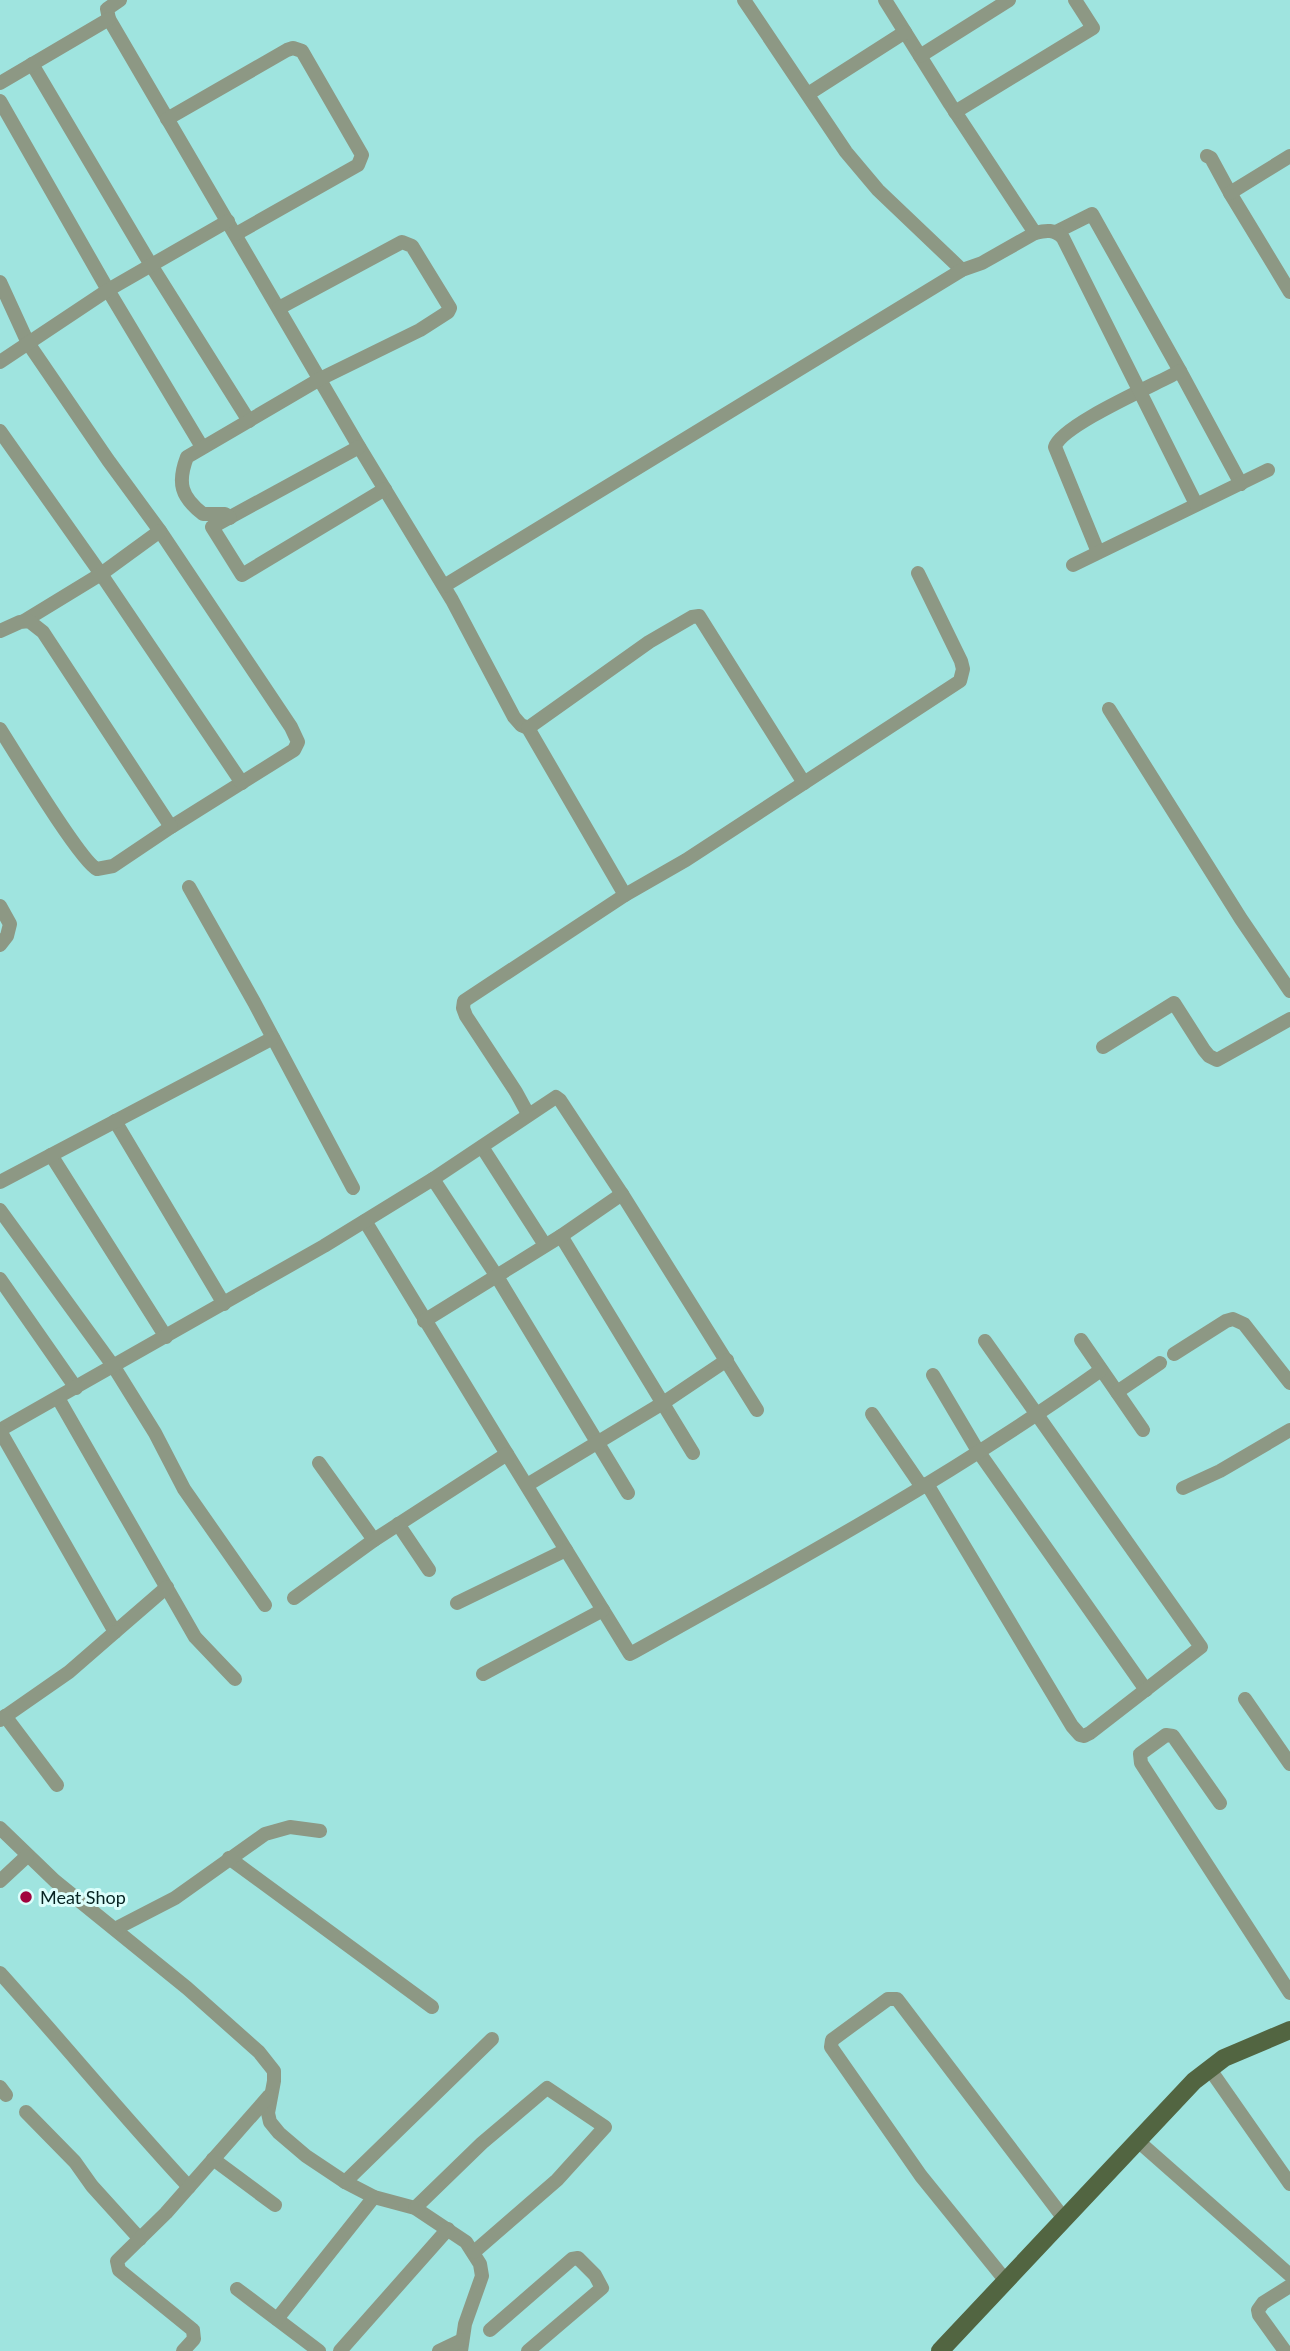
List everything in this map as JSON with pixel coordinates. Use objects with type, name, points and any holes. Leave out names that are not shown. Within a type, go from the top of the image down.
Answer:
[{"type":"main road","points":[[940,2351],[1209,2068],[1240,2050],[1290,2029]]},
{"type":"street","points":[[120,0],[107,9],[109,19],[359,447],[444,586],[514,717],[528,728],[625,895]]},
{"type":"street","points":[[744,0],[846,152],[878,190],[962,270]]},
{"type":"street","points":[[885,0],[1035,233]]},
{"type":"street","points":[[920,56],[1009,0]]},
{"type":"street","points":[[956,112],[1093,28],[1076,0]]},
{"type":"street","points":[[0,83],[109,19]]},
{"type":"street","points":[[808,94],[905,32]]},
{"type":"street","points":[[167,119],[288,50],[293,48],[302,51],[362,155],[362,160],[358,165],[236,234]]},
{"type":"street","points":[[32,64],[151,265],[249,421]]},
{"type":"street","points":[[0,101],[202,447]]},
{"type":"street","points":[[1206,156],[1211,158],[1290,292]]},
{"type":"street","points":[[1230,193],[1290,156]]},
{"type":"street","points":[[1056,232],[1092,214],[1241,484]]},
{"type":"street","points":[[0,362],[108,290],[228,220]]},
{"type":"street","points":[[444,586],[962,270],[982,263],[1045,230],[1056,232],[1063,238],[1196,504]]},
{"type":"street","points":[[230,518],[225,514],[203,514],[186,499],[181,477],[187,457],[320,379],[421,330],[450,308],[412,246],[402,242],[279,308]]},
{"type":"street","points":[[0,282],[28,343],[160,531],[291,727],[298,742],[294,750],[113,866],[102,869],[93,868],[74,844],[0,729]]},
{"type":"street","points":[[1098,552],[1055,443],[1062,435],[1100,412],[1180,371]]},
{"type":"street","points":[[0,431],[101,573],[242,783]]},
{"type":"street","points":[[359,447],[212,527],[242,575],[385,489]]},
{"type":"street","points":[[1073,565],[1268,470]]},
{"type":"street","points":[[0,631],[24,621],[101,573],[160,531]]},
{"type":"street","points":[[528,1114],[466,1016],[464,1001],[960,681],[963,669],[961,661],[918,573]]},
{"type":"street","points":[[528,728],[649,642],[692,617],[699,616],[804,783]]},
{"type":"street","points":[[24,621],[38,627],[58,653],[171,827]]},
{"type":"street","points":[[1109,709],[1241,919],[1290,991]]},
{"type":"street","points":[[188,887],[353,1188]]},
{"type":"street","points":[[0,906],[9,924],[9,930],[0,945]]},
{"type":"street","points":[[1102,1047],[1174,1003],[1203,1050],[1217,1060],[1290,1019]]},
{"type":"street","points":[[0,1182],[273,1038]]},
{"type":"street","points":[[115,1632],[0,1430],[166,1338],[365,1221],[482,1147],[552,1098],[560,1100],[622,1194],[757,1410]]},
{"type":"street","points":[[115,1121],[225,1304]]},
{"type":"street","points":[[482,1147],[545,1245]]},
{"type":"street","points":[[51,1155],[166,1338]]},
{"type":"street","points":[[433,1179],[496,1276],[628,1493]]},
{"type":"street","points":[[424,1321],[561,1236],[622,1194]]},
{"type":"street","points":[[0,1210],[114,1367],[155,1433],[184,1489],[265,1605]]},
{"type":"street","points":[[365,1221],[630,1654],[925,1485],[1038,1415],[1101,1370]]},
{"type":"street","points":[[561,1236],[693,1452]]},
{"type":"street","points":[[0,1279],[76,1388]]},
{"type":"street","points":[[1174,1354],[1226,1321],[1238,1320],[1290,1382]]},
{"type":"street","points":[[1080,1340],[1143,1430]]},
{"type":"street","points":[[872,1414],[925,1485],[1080,1735],[1090,1733],[1198,1650],[1200,1643],[985,1341]]},
{"type":"street","points":[[527,1485],[663,1403],[727,1360]]},
{"type":"street","points":[[1117,1392],[1160,1363]]},
{"type":"street","points":[[933,1375],[978,1451],[1146,1690]]},
{"type":"street","points":[[58,1398],[195,1637],[235,1679]]},
{"type":"street","points":[[1183,1488],[1220,1471],[1290,1430]]},
{"type":"street","points":[[294,1598],[374,1540],[507,1454]]},
{"type":"street","points":[[319,1464],[374,1540]]},
{"type":"street","points":[[398,1524],[429,1570]]},
{"type":"street","points":[[457,1603],[566,1550]]},
{"type":"street","points":[[57,1785],[3,1718],[69,1672],[167,1587]]},
{"type":"street","points":[[483,1674],[603,1610]]},
{"type":"street","points":[[1245,1699],[1290,1764]]},
{"type":"street","points":[[1220,1803],[1173,1736],[1166,1735],[1140,1754],[1140,1763],[1290,1993]]},
{"type":"street","points":[[115,1929],[175,1898],[271,1831],[297,1827],[320,1831]]},
{"type":"street","points":[[0,1828],[27,1856],[187,1988],[259,2052],[274,2070],[268,2113],[273,2126],[306,2156],[345,2182],[374,2197],[415,2208],[462,2238],[474,2252],[482,2276],[465,2324],[461,2346],[439,2351]]},
{"type":"street","points":[[0,1881],[27,1856]]},
{"type":"street","points":[[229,1858],[432,2007]]},
{"type":"street","points":[[0,1973],[72,2053],[130,2124],[189,2187]]},
{"type":"street","points":[[1006,2281],[914,2166],[831,2048],[832,2040],[887,1999],[897,1999],[1065,2220]]},
{"type":"street","points":[[345,2182],[492,2039]]},
{"type":"street","points":[[1209,2068],[1290,2184]]},
{"type":"street","points":[[415,2208],[482,2143],[547,2088],[605,2127],[557,2179],[474,2252]]},
{"type":"street","points":[[183,2351],[194,2339],[192,2330],[117,2266],[118,2258],[140,2239],[189,2187],[271,2095]]},
{"type":"street","points":[[26,2112],[75,2162],[92,2186],[140,2239]]},
{"type":"street","points":[[1138,2141],[1290,2275]]},
{"type":"street","points":[[213,2160],[275,2205]]},
{"type":"street","points":[[277,2319],[374,2197]]},
{"type":"street","points":[[340,2351],[448,2229]]},
{"type":"street","points":[[490,2330],[572,2259],[578,2258],[595,2275],[602,2288],[528,2351]]},
{"type":"street","points":[[1285,2351],[1258,2310],[1263,2303],[1290,2286]]},
{"type":"street","points":[[237,2289],[319,2351]]},
{"type":"place","name":"Meat Shop","points":[[26,1897]]}]
